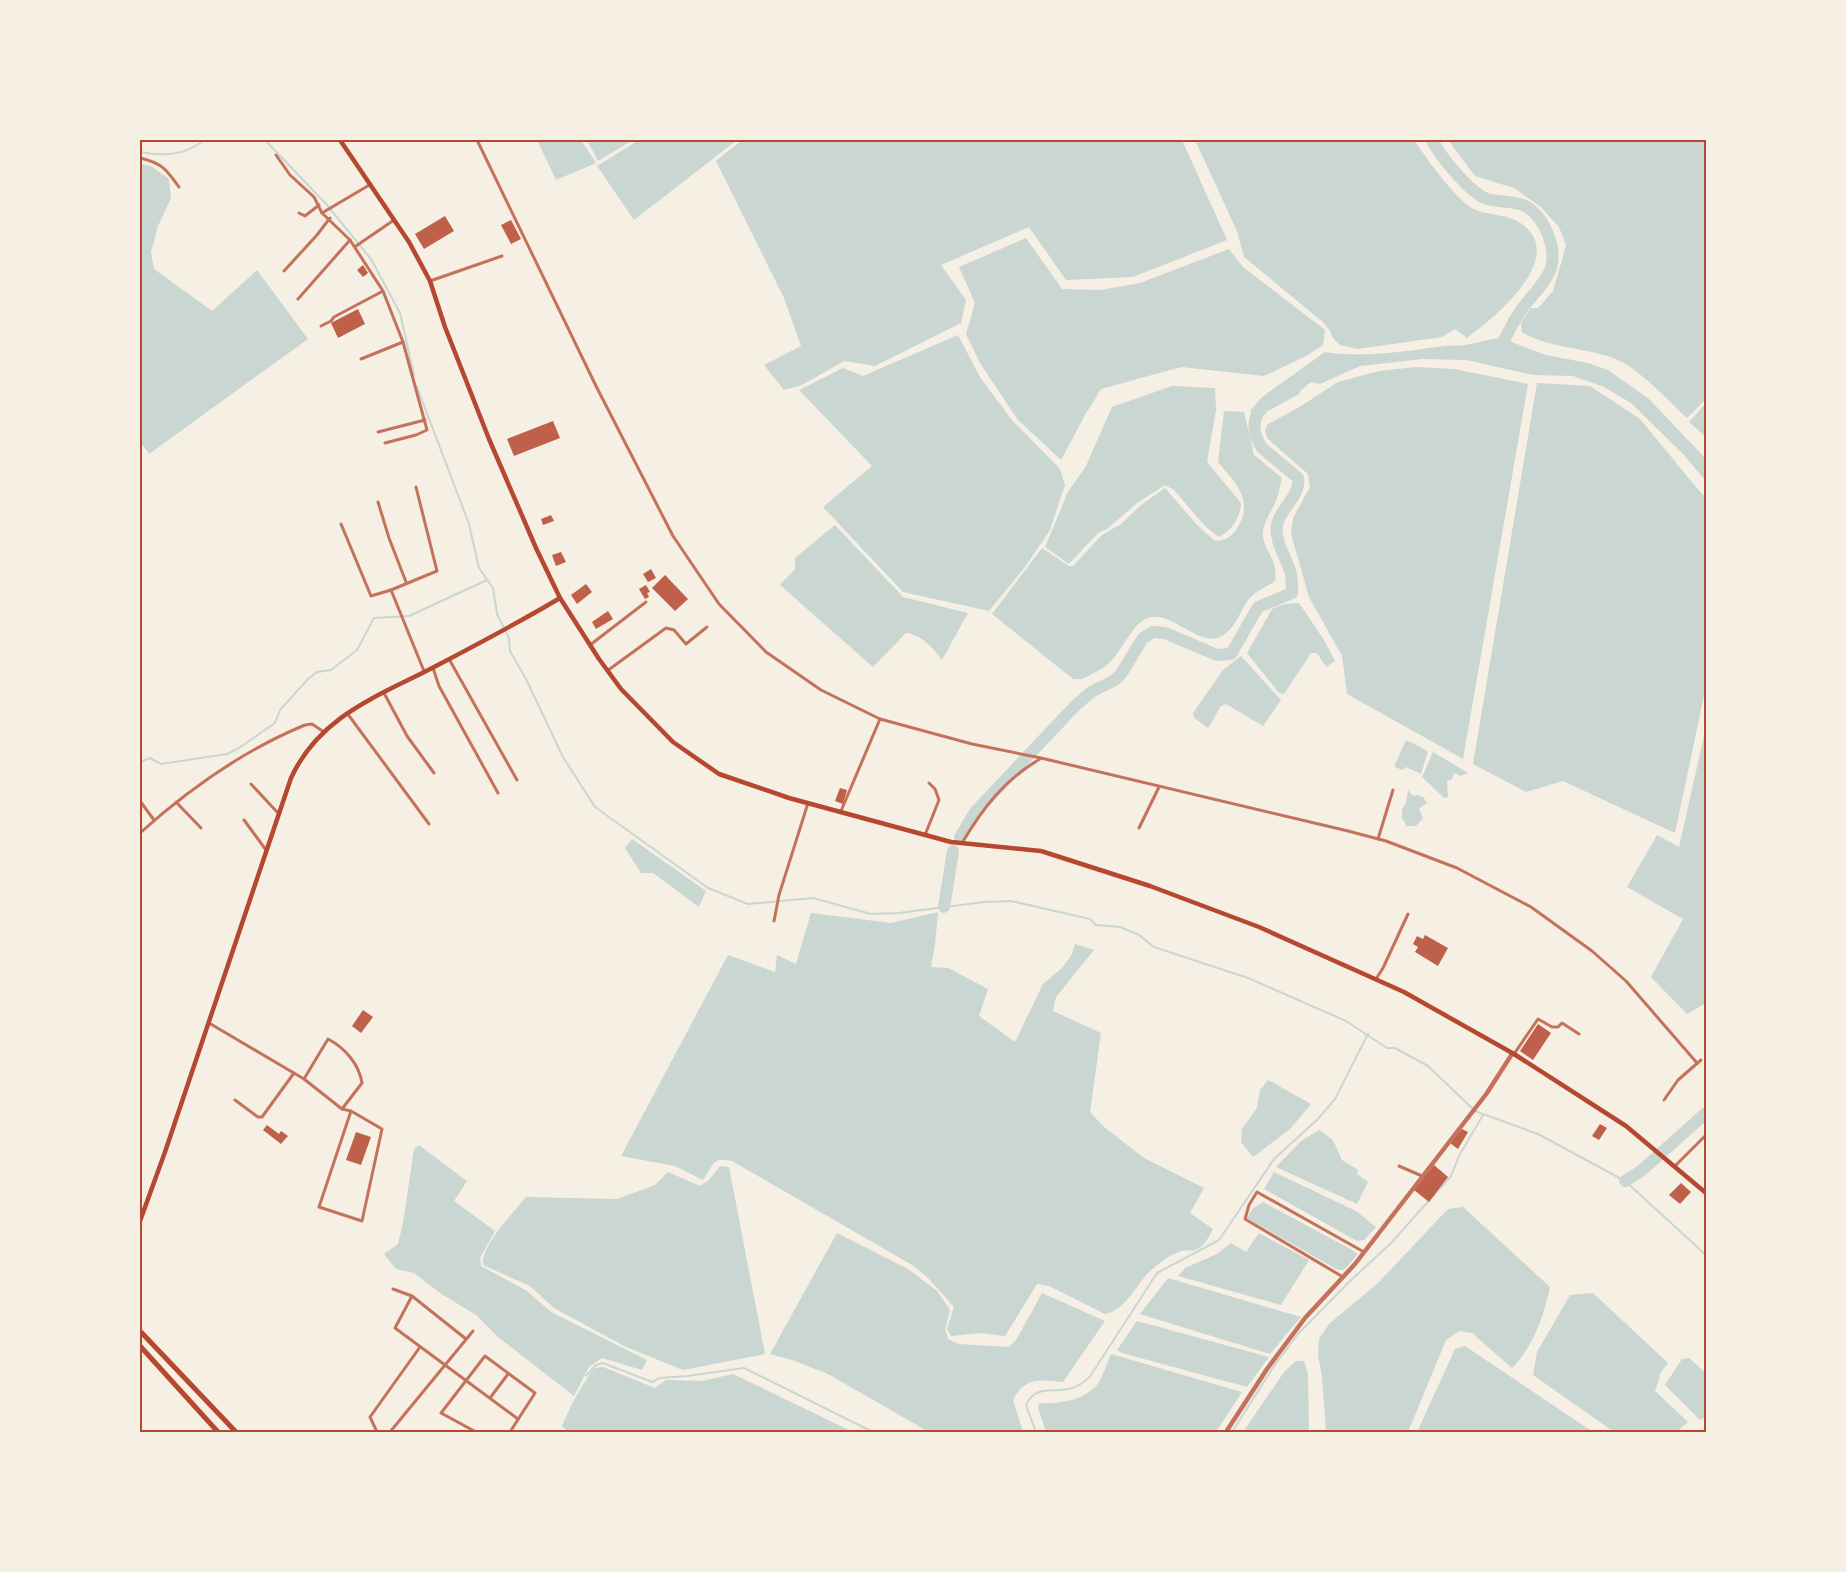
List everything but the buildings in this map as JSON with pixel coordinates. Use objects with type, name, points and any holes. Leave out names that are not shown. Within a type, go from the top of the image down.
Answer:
[{"type":"highway","points":[[140,1331],[236,1432]]},
{"type":"highway","points":[[140,1346],[218,1432]]},
{"type":"main road","points":[[340,140],[410,242],[430,281],[489,439],[560,598],[621,689],[673,742],[719,774],[808,803],[924,836],[962,843],[1041,851],[1150,886],[1259,927],[1404,992],[1513,1054],[1636,1134],[1707,1193]]},
{"type":"main road","points":[[140,1221],[291,778],[308,749],[324,732],[364,701],[433,668],[560,598]]},
{"type":"street","points":[[477,140],[596,386],[673,537],[719,604],[766,652],[821,690],[880,719],[972,744],[1041,758],[1378,839],[1457,868],[1531,908],[1592,951],[1626,981],[1697,1063]]},
{"type":"street","points":[[276,155],[290,176],[314,197],[322,213],[330,218],[356,246],[371,267],[403,342],[427,430],[385,443]]},
{"type":"street","points":[[140,158],[157,162],[167,170],[179,187]]},
{"type":"street","points":[[322,213],[370,184]]},
{"type":"street","points":[[299,213],[305,216],[319,205]]},
{"type":"street","points":[[284,271],[330,218]]},
{"type":"street","points":[[356,246],[394,220]]},
{"type":"street","points":[[298,299],[350,240]]},
{"type":"street","points":[[430,281],[502,256]]},
{"type":"street","points":[[321,326],[383,291]]},
{"type":"street","points":[[361,359],[403,342]]},
{"type":"street","points":[[378,432],[425,420]]},
{"type":"street","points":[[340,524],[371,597],[437,571],[416,487]]},
{"type":"street","points":[[378,502],[406,583]]},
{"type":"street","points":[[391,590],[424,671]]},
{"type":"street","points":[[590,645],[646,602]]},
{"type":"street","points":[[607,671],[666,628],[674,630],[686,644],[707,627]]},
{"type":"street","points":[[449,659],[517,780]]},
{"type":"street","points":[[433,668],[439,686],[498,793]]},
{"type":"street","points":[[383,692],[406,736],[434,773]]},
{"type":"street","points":[[347,713],[429,824]]},
{"type":"street","points":[[841,811],[880,719]]},
{"type":"street","points":[[140,833],[176,802],[234,761],[292,730],[309,724],[324,732]]},
{"type":"street","points":[[962,843],[979,813],[998,792],[1041,758]]},
{"type":"street","points":[[924,836],[939,800],[935,789],[929,783]]},
{"type":"street","points":[[251,784],[279,814]]},
{"type":"street","points":[[1139,828],[1159,787]]},
{"type":"street","points":[[1378,839],[1393,790]]},
{"type":"street","points":[[140,801],[154,820]]},
{"type":"street","points":[[176,802],[201,828]]},
{"type":"street","points":[[774,921],[779,895],[808,803]]},
{"type":"street","points":[[244,820],[267,851]]},
{"type":"street","points":[[1376,979],[1408,914]]},
{"type":"street","points":[[1226,1432],[1293,1334],[1364,1252],[1476,1107],[1538,1019],[1552,1027],[1558,1027],[1562,1023],[1579,1034]]},
{"type":"street","points":[[209,1023],[304,1079],[342,1109],[351,1111],[382,1129],[362,1221],[319,1207],[351,1111]]},
{"type":"street","points":[[304,1079],[328,1039],[336,1044],[360,1070],[362,1083],[342,1109]]},
{"type":"street","points":[[1664,1100],[1678,1080],[1701,1060]]},
{"type":"street","points":[[235,1100],[258,1117],[262,1117],[294,1073]]},
{"type":"street","points":[[1674,1165],[1707,1135]]},
{"type":"street","points":[[1400,1166],[1422,1176]]},
{"type":"street","points":[[1343,1276],[1245,1219],[1249,1205],[1257,1192],[1364,1252]]},
{"type":"street","points":[[393,1289],[412,1296],[466,1339]]},
{"type":"street","points":[[412,1296],[395,1328],[518,1419]]},
{"type":"street","points":[[390,1432],[473,1330]]},
{"type":"street","points":[[378,1432],[370,1417],[421,1347]]},
{"type":"street","points":[[476,1432],[441,1413],[484,1356],[535,1393],[510,1432]]},
{"type":"street","points":[[490,1398],[508,1374]]},
{"type":"shaded area","points":[[537,140],[581,140],[596,163],[556,180]]},
{"type":"shaded area","points":[[587,140],[633,140],[598,161]]},
{"type":"shaded area","points":[[639,140],[737,140],[634,220],[597,166]]},
{"type":"shaded area","points":[[742,140],[1182,140],[1227,240],[1133,277],[1066,280],[1029,227],[941,265],[966,300],[961,323],[875,366],[844,361],[802,385],[784,390],[764,365],[801,346],[784,298],[716,161]]},
{"type":"shaded area","points":[[1195,140],[1414,140],[1445,182],[1466,204],[1480,211],[1516,220],[1522,224],[1534,238],[1537,253],[1532,270],[1508,302],[1467,338],[1455,329],[1442,337],[1357,349],[1340,345],[1324,323],[1244,257],[1237,231]]},
{"type":"shaded area","points":[[1448,140],[1706,140],[1706,399],[1687,418],[1625,363],[1593,352],[1544,342],[1522,332],[1521,323],[1531,308],[1538,308],[1553,291],[1566,245],[1559,227],[1541,207],[1514,188],[1475,176]]},
{"type":"shaded area","points":[[140,164],[151,166],[169,179],[171,198],[158,226],[151,252],[154,269],[212,311],[257,270],[308,339],[149,454],[140,442]]},
{"type":"shaded area","points":[[1026,238],[1062,289],[1100,290],[1140,283],[1229,249],[1243,267],[1325,330],[1323,345],[1308,355],[1264,376],[1181,367],[1101,389],[1061,460],[1018,420],[980,363],[966,334],[975,303],[959,267]]},
{"type":"shaded area","points":[[958,335],[980,377],[1011,419],[1060,469],[1065,485],[1050,530],[1025,567],[989,611],[903,592],[823,507],[872,466],[799,390],[843,368],[863,376]]},
{"type":"shaded area","points":[[1501,338],[1546,355],[1588,363],[1608,370],[1649,399],[1706,459],[1706,481],[1683,454],[1631,403],[1604,387],[1573,376],[1533,375],[1466,360],[1423,359],[1360,366],[1320,384],[1311,382],[1299,394],[1268,411],[1259,420],[1250,411],[1262,397],[1325,352],[1381,354],[1465,345]]},
{"type":"shaded area","points":[[1416,367],[1454,369],[1528,384],[1463,759],[1347,694],[1342,656],[1309,597],[1291,534],[1293,518],[1310,487],[1308,474],[1267,438],[1265,430],[1268,424],[1338,382],[1379,371]]},
{"type":"shaded area","points":[[1537,383],[1590,386],[1640,419],[1706,497],[1706,686],[1675,833],[1563,781],[1526,792],[1473,764]]},
{"type":"shaded area","points":[[1172,386],[1215,388],[1216,410],[1207,462],[1241,503],[1235,523],[1219,537],[1205,526],[1174,490],[1165,485],[1137,503],[1107,529],[1098,533],[1069,564],[1045,547],[1068,492],[1086,466],[1112,407]]},
{"type":"shaded area","points":[[1706,403],[1706,437],[1689,422]]},
{"type":"shaded area","points":[[1224,411],[1244,412],[1254,455],[1282,478],[1277,498],[1263,532],[1263,538],[1275,566],[1275,581],[1252,596],[1228,631],[1217,638],[1209,639],[1174,622],[1156,617],[1148,618],[1137,626],[1114,658],[1100,670],[1082,679],[1073,679],[992,614],[1042,548],[1069,566],[1073,566],[1102,535],[1121,524],[1141,505],[1165,488],[1196,524],[1215,541],[1231,535],[1238,527],[1244,508],[1236,484],[1218,462]]},
{"type":"shaded area","points":[[835,525],[903,597],[968,613],[942,660],[922,639],[906,633],[873,667],[780,585],[795,569],[795,558]]},
{"type":"shaded area","points":[[1299,603],[1335,661],[1326,667],[1317,653],[1311,653],[1284,694],[1279,693],[1247,653],[1272,609],[1284,604]]},
{"type":"shaded area","points":[[1241,656],[1281,700],[1263,726],[1226,704],[1221,706],[1208,728],[1194,718],[1193,713],[1223,670]]},
{"type":"shaded area","points":[[1706,727],[1706,1003],[1687,1014],[1651,977],[1683,919],[1627,887],[1657,835],[1679,847]]},
{"type":"shaded area","points":[[1406,740],[1428,751],[1421,774],[1406,767],[1403,770],[1394,767]]},
{"type":"shaded area","points":[[1433,752],[1468,773],[1460,776],[1455,773],[1451,780],[1447,781],[1448,797],[1444,798],[1422,777]]},
{"type":"shaded area","points":[[1408,790],[1413,796],[1418,795],[1424,798],[1427,803],[1419,809],[1423,818],[1416,826],[1406,826],[1402,819],[1402,809],[1406,803]]},
{"type":"shaded area","points":[[632,839],[706,891],[699,907],[653,873],[641,873],[625,848]]},
{"type":"shaded area","points":[[938,912],[931,967],[948,968],[988,989],[979,1016],[1015,1042],[1043,984],[1061,969],[1071,956],[1075,944],[1094,950],[1056,997],[1053,1011],[1101,1033],[1090,1112],[1104,1127],[1144,1158],[1204,1188],[1190,1213],[1213,1229],[1206,1241],[1198,1249],[1181,1251],[1160,1263],[1149,1272],[1124,1303],[1112,1312],[1105,1314],[1049,1286],[1037,1284],[1005,1336],[981,1333],[951,1336],[947,1329],[954,1307],[927,1277],[912,1265],[732,1161],[716,1161],[703,1180],[675,1166],[621,1156],[728,955],[775,972],[777,955],[796,964],[811,913],[891,923]]},
{"type":"shaded area","points":[[1268,1080],[1311,1104],[1290,1129],[1253,1157],[1241,1142],[1242,1129],[1257,1108],[1260,1090]]},
{"type":"shaded area","points":[[1319,1130],[1333,1140],[1342,1160],[1358,1170],[1357,1174],[1368,1182],[1357,1204],[1276,1167],[1301,1141]]},
{"type":"shaded area","points":[[419,1145],[467,1181],[454,1201],[495,1231],[480,1258],[481,1266],[527,1291],[551,1312],[647,1360],[642,1370],[602,1358],[589,1367],[574,1396],[498,1337],[476,1315],[440,1293],[414,1273],[396,1269],[384,1254],[398,1244],[414,1149]]},
{"type":"shaded area","points":[[720,1166],[729,1167],[765,1354],[683,1370],[626,1347],[554,1308],[530,1286],[483,1265],[487,1248],[526,1197],[617,1199],[655,1185],[668,1172],[700,1186],[709,1180]]},
{"type":"shaded area","points":[[1274,1172],[1356,1211],[1376,1227],[1364,1240],[1357,1241],[1264,1189]]},
{"type":"shaded area","points":[[1263,1202],[1358,1254],[1344,1270],[1338,1270],[1247,1218],[1253,1208]]},
{"type":"shaded area","points":[[1463,1207],[1550,1287],[1541,1320],[1526,1351],[1512,1368],[1472,1333],[1459,1331],[1446,1340],[1408,1432],[1326,1432],[1322,1376],[1318,1356],[1319,1339],[1329,1324],[1378,1283],[1448,1209]]},
{"type":"shaded area","points":[[837,1233],[908,1269],[937,1291],[950,1310],[945,1329],[948,1339],[958,1344],[1009,1347],[1016,1340],[1042,1293],[1105,1321],[1063,1382],[1034,1381],[1018,1392],[1013,1400],[1023,1432],[929,1432],[828,1374],[770,1354]]},
{"type":"shaded area","points":[[1259,1233],[1309,1260],[1281,1305],[1178,1276],[1185,1268],[1217,1254],[1231,1243],[1246,1252]]},
{"type":"shaded area","points":[[1168,1278],[1301,1317],[1270,1354],[1140,1314]]},
{"type":"shaded area","points":[[1593,1293],[1668,1363],[1661,1372],[1655,1391],[1688,1422],[1676,1432],[1614,1432],[1533,1375],[1537,1352],[1570,1295]]},
{"type":"shaded area","points":[[1137,1321],[1269,1357],[1247,1387],[1122,1353],[1117,1350]]},
{"type":"shaded area","points":[[1465,1346],[1590,1432],[1417,1432],[1455,1349]]},
{"type":"shaded area","points":[[1111,1354],[1242,1392],[1216,1432],[1046,1432],[1038,1408],[1039,1403],[1055,1403],[1085,1395],[1099,1382]]},
{"type":"shaded area","points":[[1689,1358],[1706,1373],[1706,1417],[1700,1420],[1665,1385],[1682,1359]]},
{"type":"shaded area","points":[[1296,1361],[1304,1361],[1308,1374],[1309,1432],[1243,1432],[1284,1372]]},
{"type":"shaded area","points":[[603,1367],[655,1388],[666,1380],[702,1381],[733,1374],[853,1432],[568,1432],[562,1426],[585,1381],[595,1368]]},
{"type":"waterway","points":[[140,152],[174,154],[189,149],[204,140]]},
{"type":"waterway","points":[[265,140],[327,205],[371,259],[400,313],[414,375]]},
{"type":"waterway","points":[[1432,140],[1456,173],[1480,195],[1487,199],[1522,205],[1533,212],[1544,226],[1551,243],[1552,260],[1549,274],[1518,314],[1498,353]]},
{"type":"waterway","points":[[417,387],[469,524],[479,568],[493,588],[497,614],[509,638],[510,651],[563,757],[595,807],[708,888],[748,904],[813,898],[871,914],[1011,901],[1090,919],[1096,925],[1120,927],[1139,935],[1154,947],[1248,978],[1346,1021],[1387,1048],[1395,1048],[1428,1066],[1475,1111],[1538,1134],[1625,1181],[1706,1255]]},
{"type":"waterway","points":[[960,837],[975,812],[1075,706],[1091,692],[1115,680],[1121,674],[1143,638],[1153,632],[1165,633],[1217,655],[1231,654],[1258,607],[1292,593],[1291,574],[1277,537],[1277,524],[1297,490],[1298,478],[1262,448],[1259,442],[1254,426],[1257,415],[1264,405]]},
{"type":"waterway","points":[[140,762],[150,758],[161,764],[227,754],[239,748],[275,723],[280,710],[308,679],[317,672],[331,670],[357,650],[374,618],[409,616],[487,580]]},
{"type":"waterway","points":[[944,907],[953,851]]},
{"type":"waterway","points":[[1036,1432],[1026,1405],[1030,1398],[1046,1390],[1065,1390],[1074,1387],[1089,1378],[1157,1273],[1219,1240],[1274,1159],[1318,1119],[1335,1099],[1368,1034]]},
{"type":"waterway","points":[[1625,1181],[1641,1171],[1706,1113]]},
{"type":"waterway","points":[[1232,1432],[1274,1366],[1298,1334],[1391,1243],[1451,1176],[1459,1156],[1483,1115]]},
{"type":"waterway","points":[[586,1376],[596,1365],[603,1363],[652,1382],[660,1378],[744,1368],[873,1432]]}]
